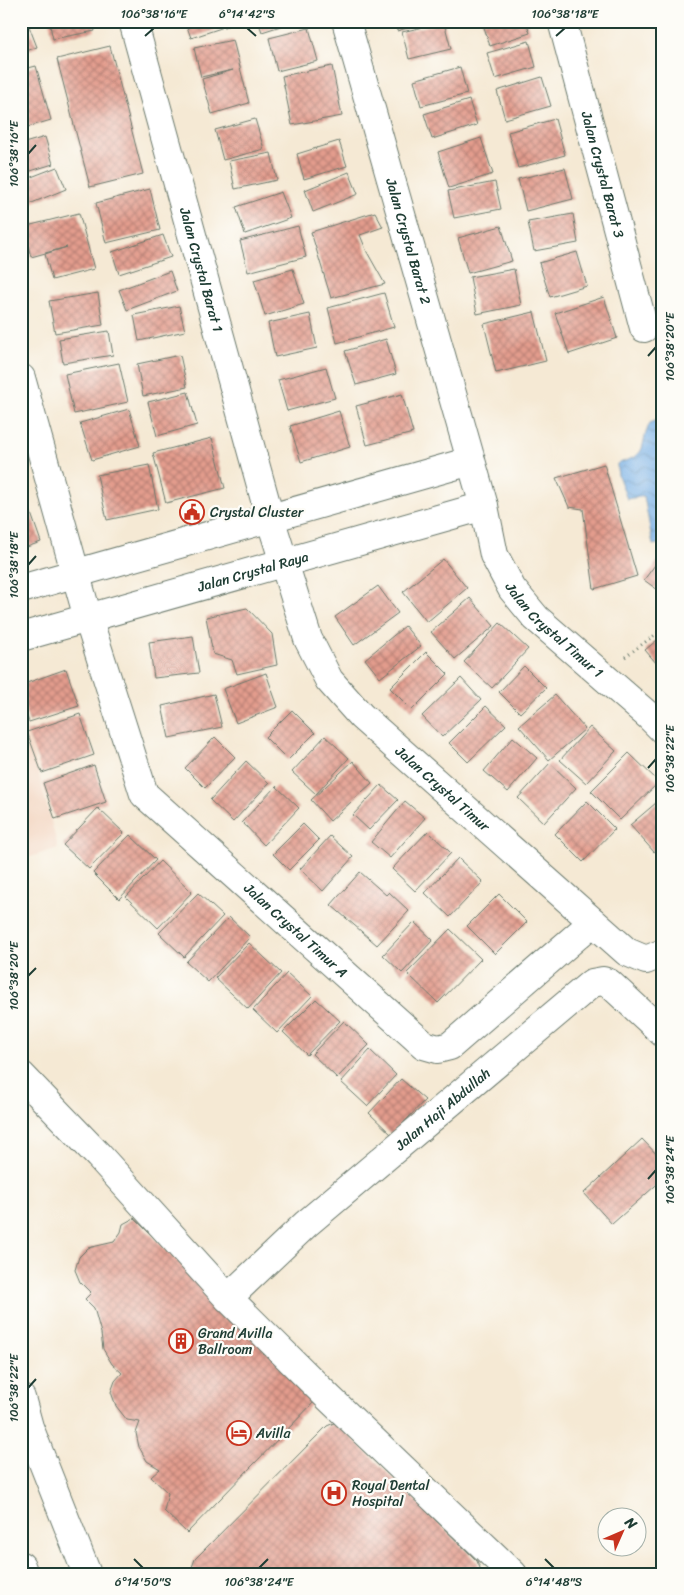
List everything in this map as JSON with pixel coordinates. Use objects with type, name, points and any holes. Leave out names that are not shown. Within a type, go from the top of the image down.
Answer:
[{"type":"street","name":"Jalan Crystal Barat 1","points":[[133,21],[270,518],[284,562]]},
{"type":"street","name":"Jalan Crystal Barat 2","points":[[346,21],[484,506]]},
{"type":"street","name":"Jalan Crystal Barat 3","points":[[562,21],[644,328]]},
{"type":"street","name":"Jalan Crystal Timur A","points":[[21,378],[88,618],[144,794],[424,1044],[438,1049],[450,1046],[594,922]]},
{"type":"street","points":[[21,589],[471,461]]},
{"type":"street","name":"Jalan Crystal Raya","points":[[21,637],[484,506]]},
{"type":"street","name":"Jalan Crystal Timur 1","points":[[484,506],[494,555],[512,589],[536,618],[663,730]]},
{"type":"street","name":"Jalan Crystal Timur","points":[[284,562],[308,639],[329,680],[361,716],[627,952],[646,960],[660,956],[663,953]]},
{"type":"street","name":"Jalan Haji Abdullah","points":[[228,1298],[306,1224],[592,983],[603,981],[609,983],[663,1033]]},
{"type":"street","points":[[21,1075],[99,1156],[228,1298],[343,1412],[513,1574]]},
{"type":"street","points":[[21,1398],[29,1427],[86,1574]]},
{"type":"street","points":[[21,1566],[24,1574]]},
{"type":"path","points":[[601,675],[663,629]]},
{"type":"shaded area","points":[[21,706],[58,848],[21,860]]},
{"type":"water","points":[[663,418],[663,543],[653,545],[644,496],[627,499],[618,475],[617,464],[639,453],[650,423]]},
{"type":"building","points":[[21,21],[27,21],[37,47],[21,53]]},
{"type":"building","points":[[49,21],[93,21],[95,31],[53,39]]},
{"type":"building","points":[[185,21],[229,21],[230,25],[191,38]]},
{"type":"building","points":[[258,21],[293,21],[293,22],[262,32]]},
{"type":"building","points":[[394,21],[427,21],[427,22],[397,31]]},
{"type":"building","points":[[482,21],[526,21],[530,33],[490,46]]},
{"type":"building","points":[[444,22],[451,49],[409,59],[402,32]]},
{"type":"building","points":[[309,28],[318,61],[277,71],[269,38]]},
{"type":"building","points":[[233,40],[249,103],[212,114],[202,79],[233,70],[201,77],[194,48]]},
{"type":"building","points":[[529,41],[536,67],[495,79],[487,53]]},
{"type":"building","points":[[110,46],[143,174],[90,187],[57,59]]},
{"type":"building","points":[[36,66],[51,120],[21,129],[21,70]]},
{"type":"building","points":[[332,66],[342,116],[292,125],[282,76]]},
{"type":"building","points":[[460,67],[467,94],[421,106],[414,80]]},
{"type":"building","points":[[542,77],[551,106],[505,119],[497,91]]},
{"type":"building","points":[[469,100],[477,125],[432,139],[424,114]]},
{"type":"building","points":[[255,119],[264,149],[223,160],[215,130]]},
{"type":"building","points":[[555,119],[565,155],[518,168],[508,132]]},
{"type":"building","points":[[45,137],[53,164],[21,174],[21,144]]},
{"type":"building","points":[[481,138],[493,174],[449,188],[438,152]]},
{"type":"building","points":[[339,141],[347,166],[304,179],[297,154]]},
{"type":"building","points":[[271,153],[277,180],[235,189],[229,161]]},
{"type":"building","points":[[57,167],[66,189],[22,207],[21,181]]},
{"type":"building","points":[[565,168],[573,199],[526,211],[518,179]]},
{"type":"building","points":[[349,172],[358,194],[313,212],[305,190]]},
{"type":"building","points":[[495,182],[501,209],[454,218],[448,191]]},
{"type":"building","points":[[150,189],[160,230],[106,243],[96,203]]},
{"type":"building","points":[[281,192],[291,218],[245,234],[236,207]]},
{"type":"building","points":[[375,212],[383,227],[360,235],[385,284],[331,298],[311,232]]},
{"type":"building","points":[[79,213],[94,269],[52,280],[45,254],[67,247],[31,257],[23,227]]},
{"type":"building","points":[[573,214],[578,243],[534,251],[528,222]]},
{"type":"building","points":[[298,226],[306,257],[248,272],[240,241]]},
{"type":"building","points":[[501,226],[512,261],[468,273],[458,238]]},
{"type":"building","points":[[163,235],[171,257],[119,274],[112,252]]},
{"type":"building","points":[[577,252],[587,286],[550,297],[539,263]]},
{"type":"building","points":[[293,269],[304,304],[265,316],[254,280]]},
{"type":"building","points":[[514,269],[521,305],[477,314],[470,277]]},
{"type":"building","points":[[170,271],[177,291],[127,310],[119,290]]},
{"type":"building","points":[[98,293],[103,325],[55,333],[49,301]]},
{"type":"building","points":[[384,293],[394,327],[337,343],[328,308]]},
{"type":"building","points":[[604,297],[617,338],[569,354],[555,313]]},
{"type":"building","points":[[179,306],[185,331],[139,341],[134,315]]},
{"type":"building","points":[[534,312],[546,361],[496,373],[484,324]]},
{"type":"building","points":[[310,314],[317,348],[275,357],[268,323]]},
{"type":"building","points":[[109,331],[113,355],[63,363],[59,339]]},
{"type":"building","points":[[386,339],[396,374],[356,385],[345,351]]},
{"type":"building","points":[[180,355],[187,387],[143,396],[137,364]]},
{"type":"building","points":[[119,363],[128,402],[74,414],[65,374]]},
{"type":"building","points":[[326,367],[335,398],[287,411],[278,380]]},
{"type":"building","points":[[188,392],[197,425],[157,436],[148,402]]},
{"type":"building","points":[[402,394],[413,433],[367,445],[356,406]]},
{"type":"building","points":[[129,409],[140,446],[92,460],[80,423]]},
{"type":"building","points":[[339,411],[350,447],[301,462],[290,426]]},
{"type":"building","points":[[212,438],[225,488],[166,503],[153,453]]},
{"type":"building","points":[[604,464],[637,576],[594,589],[583,509],[569,507],[556,478]]},
{"type":"building","points":[[149,465],[158,509],[107,520],[97,475]]},
{"type":"building","points":[[21,475],[28,492],[21,494]]},
{"type":"building","points":[[26,499],[41,542],[21,549],[21,500]]},
{"type":"building","points":[[663,554],[663,592],[662,593],[644,580]]},
{"type":"building","points":[[443,559],[467,588],[427,622],[403,592]]},
{"type":"building","points":[[378,586],[398,613],[354,645],[335,617]]},
{"type":"building","points":[[470,598],[494,626],[455,659],[431,632]]},
{"type":"building","points":[[247,608],[272,634],[277,665],[237,674],[232,660],[213,654],[206,617]]},
{"type":"building","points":[[500,623],[528,649],[492,688],[464,662]]},
{"type":"building","points":[[405,626],[421,646],[380,678],[365,659]]},
{"type":"building","points":[[663,635],[663,671],[645,650]]},
{"type":"building","points":[[193,636],[199,673],[154,678],[149,642]]},
{"type":"building","points":[[426,652],[448,674],[412,710],[390,688]]},
{"type":"building","points":[[524,666],[546,688],[520,713],[499,692]]},
{"type":"building","points":[[66,669],[79,706],[29,722],[21,700],[21,685]]},
{"type":"building","points":[[266,673],[278,707],[236,723],[223,689]]},
{"type":"building","points":[[461,678],[481,700],[442,737],[422,716]]},
{"type":"building","points":[[214,694],[222,727],[169,738],[162,706]]},
{"type":"building","points":[[555,695],[585,729],[549,760],[519,726]]},
{"type":"building","points":[[486,706],[506,725],[468,762],[449,743]]},
{"type":"building","points":[[292,710],[315,733],[288,760],[265,737]]},
{"type":"building","points":[[80,714],[94,755],[42,773],[27,732]]},
{"type":"building","points":[[590,727],[616,751],[586,783],[560,760]]},
{"type":"building","points":[[325,736],[349,758],[316,794],[292,772]]},
{"type":"building","points":[[215,737],[235,757],[205,788],[185,768]]},
{"type":"building","points":[[513,737],[537,758],[508,792],[484,771]]},
{"type":"building","points":[[629,753],[659,782],[620,820],[591,791]]},
{"type":"building","points":[[246,761],[269,783],[233,822],[210,800]]},
{"type":"building","points":[[353,761],[372,783],[330,821],[311,800]]},
{"type":"building","points":[[550,763],[576,788],[544,823],[518,798]]},
{"type":"building","points":[[94,765],[106,802],[55,819],[43,783]]},
{"type":"building","points":[[381,785],[398,800],[369,830],[353,815]]},
{"type":"building","points":[[276,786],[299,808],[264,845],[242,822]]},
{"type":"building","points":[[663,797],[663,845],[654,852],[630,825]]},
{"type":"building","points":[[405,801],[425,818],[390,858],[371,842]]},
{"type":"building","points":[[587,801],[615,829],[583,862],[555,834]]},
{"type":"building","points":[[98,808],[124,833],[89,869],[63,845]]},
{"type":"building","points":[[303,824],[319,840],[289,870],[273,854]]},
{"type":"building","points":[[428,831],[451,853],[415,891],[392,869]]},
{"type":"building","points":[[130,835],[156,860],[119,899],[93,873]]},
{"type":"building","points":[[330,836],[353,857],[323,891],[300,869]]},
{"type":"building","points":[[663,845],[663,858],[656,851]]},
{"type":"building","points":[[458,858],[483,882],[450,917],[425,893]]},
{"type":"building","points":[[160,861],[192,892],[158,928],[126,897]]},
{"type":"building","points":[[360,872],[386,895],[389,892],[409,911],[377,945],[331,905]]},
{"type":"building","points":[[198,893],[223,916],[184,957],[159,933]]},
{"type":"building","points":[[499,894],[527,922],[495,954],[467,926]]},
{"type":"building","points":[[229,917],[250,937],[208,982],[186,962]]},
{"type":"building","points":[[414,922],[433,940],[402,973],[383,955]]},
{"type":"building","points":[[450,929],[481,959],[438,1003],[407,973]]},
{"type":"building","points":[[249,943],[281,973],[248,1009],[215,978]]},
{"type":"building","points":[[287,973],[312,996],[277,1033],[253,1010]]},
{"type":"building","points":[[316,999],[340,1021],[307,1055],[283,1032]]},
{"type":"building","points":[[344,1021],[369,1045],[337,1078],[312,1054]]},
{"type":"building","points":[[370,1050],[396,1075],[367,1106],[341,1082]]},
{"type":"building","points":[[401,1079],[425,1100],[392,1135],[369,1113]]},
{"type":"building","points":[[642,1139],[663,1161],[663,1179],[612,1224],[584,1193]]},
{"type":"building","name":"Grand Avilla Ballroom","points":[[134,1218],[318,1398],[187,1533],[164,1511],[168,1493],[151,1477],[160,1469],[147,1461],[139,1447],[136,1433],[140,1422],[127,1420],[116,1406],[111,1392],[115,1381],[122,1373],[112,1364],[103,1349],[94,1308],[85,1299],[91,1293],[80,1282],[75,1270],[79,1257],[88,1248],[114,1242],[121,1232],[123,1224]]},
{"type":"building","name":"Royal Dental Hospital","points":[[334,1423],[341,1427],[477,1561],[480,1568],[479,1574],[196,1574],[192,1567],[195,1559],[327,1426]]},
{"type":"place","name":"Crystal Cluster","points":[[192,512]]},
{"type":"place","name":"Grand Avilla Ballroom","points":[[181,1341]]},
{"type":"place","name":"Avilla","points":[[239,1433]]},
{"type":"place","name":"Royal Dental Hospital","points":[[334,1493]]}]
